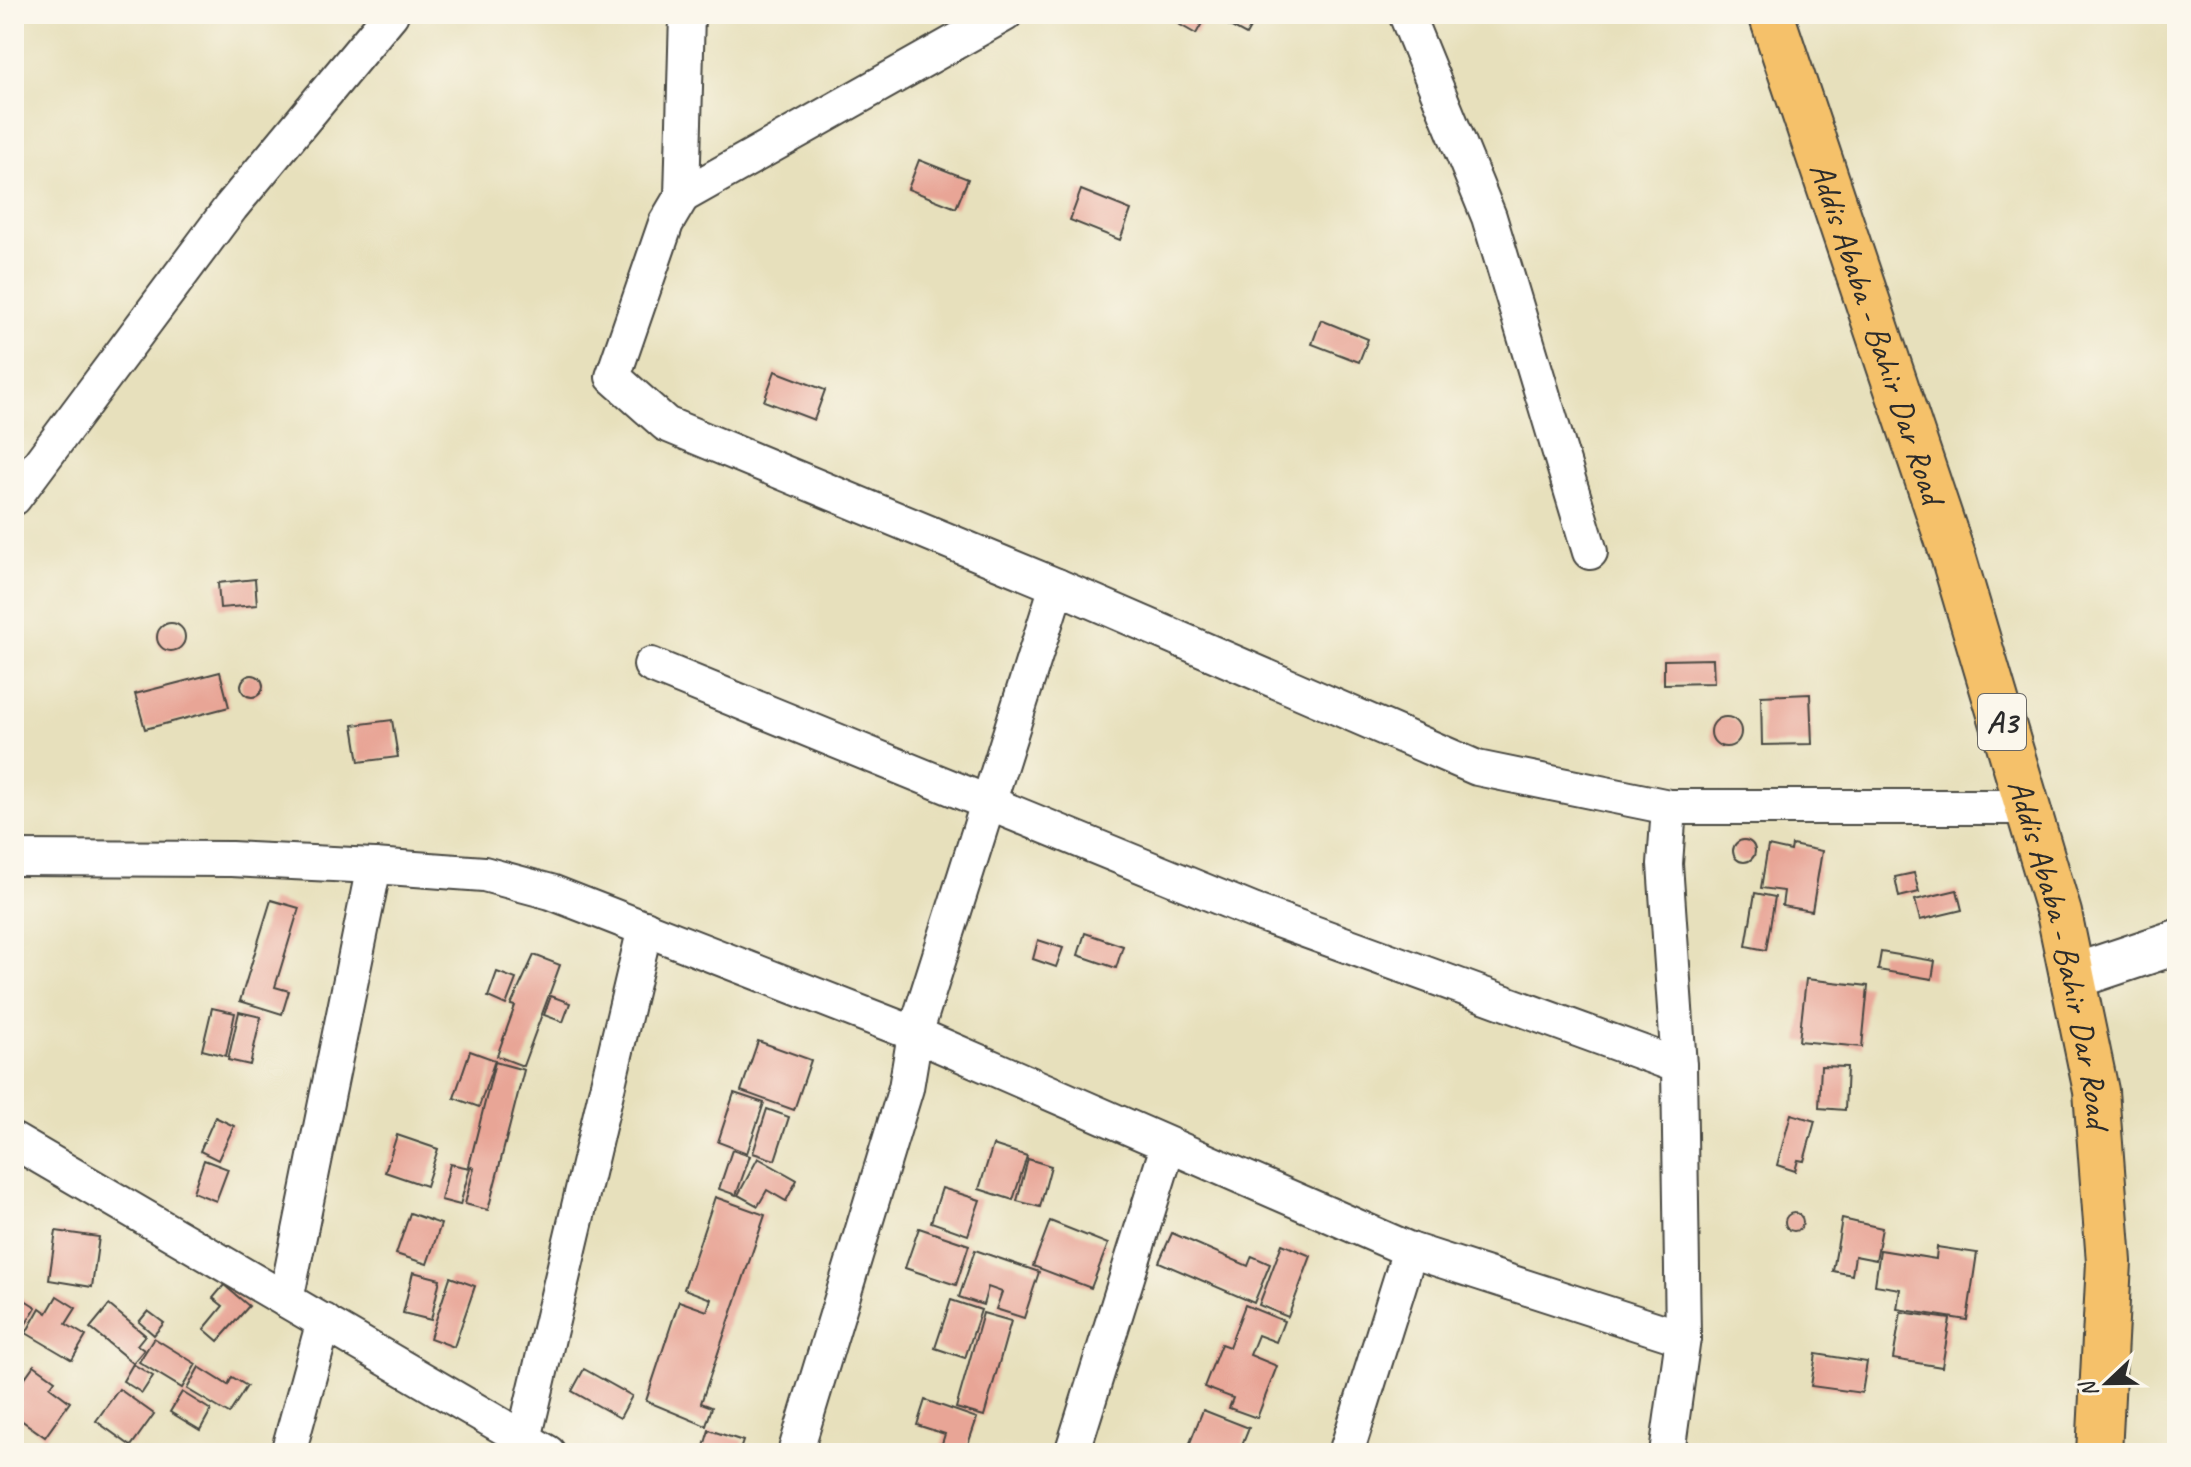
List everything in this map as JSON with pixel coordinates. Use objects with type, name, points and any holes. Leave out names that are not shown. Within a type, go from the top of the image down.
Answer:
[{"type":"highway","name":"Addis Ababa - Bahir Dar Road","points":[[1771,14],[1954,559],[2059,913],[2096,1091],[2109,1262],[2099,1453]]},
{"type":"street","points":[[14,498],[231,207],[391,14]]},
{"type":"street","points":[[687,14],[682,196],[666,223],[613,377],[666,424],[1057,586],[1477,768],[1669,807],[2028,807]]},
{"type":"street","points":[[682,196],[1005,14]]},
{"type":"street","points":[[1406,14],[1489,217],[1590,552]]},
{"type":"street","points":[[795,1453],[906,1088],[915,1034],[1057,586]]},
{"type":"street","points":[[651,665],[1253,911],[1679,1066]]},
{"type":"street","points":[[1667,1453],[1683,1338],[1679,1066],[1665,864],[1669,807]]},
{"type":"street","points":[[14,858],[231,859],[374,866],[484,874],[551,892],[915,1034],[1410,1250],[1683,1338]]},
{"type":"street","points":[[286,1300],[374,866]]},
{"type":"street","points":[[14,1141],[536,1446],[645,928]]},
{"type":"street","points":[[2072,977],[2177,942]]},
{"type":"street","points":[[1072,1453],[1168,1146]]},
{"type":"street","points":[[1346,1453],[1410,1250]]},
{"type":"street","points":[[288,1453],[324,1321]]},
{"type":"building","points":[[1161,14],[1203,14],[1206,16],[1196,34]]},
{"type":"building","points":[[1208,14],[1251,14],[1256,17],[1246,35]]},
{"type":"building","points":[[919,160],[968,179],[956,208],[908,189]]},
{"type":"building","points":[[1081,190],[1131,210],[1120,240],[1070,220]]},
{"type":"building","points":[[1321,320],[1368,339],[1359,362],[1312,344]]},
{"type":"building","points":[[775,371],[825,390],[814,420],[764,401]]},
{"type":"building","points":[[255,579],[257,605],[220,608],[218,583]]},
{"type":"building","points":[[171,623],[181,627],[185,637],[181,647],[171,651],[161,647],[157,637],[161,627]]},
{"type":"building","points":[[1713,659],[1714,683],[1664,684],[1664,660]]},
{"type":"building","points":[[220,672],[229,707],[145,729],[135,694]]},
{"type":"building","points":[[248,675],[256,675],[263,686],[256,697],[248,697],[241,690],[241,682]]},
{"type":"building","points":[[1810,694],[1812,744],[1762,745],[1761,696]]},
{"type":"building","points":[[1726,717],[1737,721],[1741,732],[1737,743],[1726,747],[1715,743],[1711,732],[1715,721]]},
{"type":"building","points":[[392,720],[398,757],[359,762],[353,725]]},
{"type":"building","points":[[1744,840],[1752,843],[1755,851],[1752,859],[1744,862],[1736,859],[1733,851],[1736,843]]},
{"type":"building","points":[[1792,845],[1822,851],[1812,911],[1782,906],[1784,891],[1761,888],[1768,846],[1791,851]]},
{"type":"building","points":[[1914,873],[1919,892],[1899,897],[1895,877]]},
{"type":"building","points":[[1957,890],[1962,910],[1920,920],[1915,900]]},
{"type":"building","points":[[1755,893],[1775,897],[1766,950],[1746,946]]},
{"type":"building","points":[[271,900],[299,908],[275,987],[289,991],[282,1014],[240,1001]]},
{"type":"building","points":[[1085,933],[1123,946],[1116,968],[1078,955]]},
{"type":"building","points":[[1038,940],[1063,948],[1056,967],[1033,959]]},
{"type":"building","points":[[1881,952],[1935,961],[1932,979],[1878,970]]},
{"type":"building","points":[[534,955],[560,965],[523,1066],[497,1056],[515,1006],[511,1005]]},
{"type":"building","points":[[497,972],[516,979],[506,1005],[488,997]]},
{"type":"building","points":[[1806,979],[1868,986],[1862,1047],[1799,1041]]},
{"type":"building","points":[[551,996],[570,1003],[563,1022],[544,1015]]},
{"type":"building","points":[[212,1008],[235,1013],[226,1056],[202,1050]]},
{"type":"building","points":[[239,1012],[261,1017],[250,1065],[228,1060]]},
{"type":"building","points":[[758,1041],[811,1060],[794,1110],[741,1091]]},
{"type":"building","points":[[470,1051],[495,1060],[479,1107],[454,1098]]},
{"type":"building","points":[[495,1062],[524,1070],[488,1210],[465,1204],[474,1168],[469,1166]]},
{"type":"building","points":[[1821,1066],[1847,1067],[1845,1110],[1819,1108]]},
{"type":"building","points":[[734,1093],[764,1103],[747,1153],[718,1142]]},
{"type":"building","points":[[767,1109],[789,1117],[775,1160],[753,1153]]},
{"type":"building","points":[[1791,1114],[1815,1121],[1804,1161],[1798,1160],[1795,1171],[1777,1165]]},
{"type":"building","points":[[215,1117],[234,1126],[218,1160],[200,1151]]},
{"type":"building","points":[[397,1135],[438,1149],[426,1186],[385,1172]]},
{"type":"building","points":[[993,1145],[1027,1156],[1013,1200],[979,1189]]},
{"type":"building","points":[[732,1150],[750,1156],[736,1195],[719,1189]]},
{"type":"building","points":[[758,1158],[797,1180],[786,1201],[767,1190],[758,1206],[738,1195]]},
{"type":"building","points":[[1028,1159],[1051,1166],[1040,1207],[1017,1201]]},
{"type":"building","points":[[204,1160],[228,1169],[216,1201],[193,1192]]},
{"type":"building","points":[[450,1164],[470,1168],[460,1205],[441,1200]]},
{"type":"building","points":[[942,1188],[980,1200],[968,1235],[931,1222]]},
{"type":"building","points":[[715,1197],[765,1215],[701,1403],[712,1407],[706,1426],[646,1401],[679,1301],[707,1311],[711,1299],[684,1289]]},
{"type":"building","points":[[410,1213],[441,1224],[427,1264],[396,1254]]},
{"type":"building","points":[[1794,1213],[1803,1222],[1794,1231],[1785,1222]]},
{"type":"building","points":[[1842,1219],[1882,1228],[1876,1260],[1855,1256],[1852,1275],[1833,1271]]},
{"type":"building","points":[[1050,1221],[1108,1244],[1091,1288],[1033,1266]]},
{"type":"building","points":[[919,1228],[969,1245],[956,1285],[905,1268]]},
{"type":"building","points":[[56,1231],[99,1237],[92,1287],[49,1280]]},
{"type":"building","points":[[1172,1233],[1248,1266],[1252,1256],[1270,1264],[1254,1303],[1159,1262]]},
{"type":"building","points":[[1282,1244],[1311,1256],[1288,1317],[1259,1305]]},
{"type":"building","points":[[1937,1247],[1977,1253],[1967,1320],[1897,1309],[1900,1289],[1875,1285],[1880,1250],[1936,1259]]},
{"type":"building","points":[[975,1250],[1039,1272],[1024,1318],[996,1309],[1002,1292],[988,1287],[983,1305],[959,1297]]},
{"type":"building","points":[[413,1272],[440,1279],[431,1320],[403,1313]]},
{"type":"building","points":[[450,1277],[475,1286],[454,1347],[430,1338]]},
{"type":"building","points":[[224,1285],[249,1306],[218,1341],[204,1329],[223,1306],[213,1298]]},
{"type":"building","points":[[14,1293],[36,1307],[24,1327],[14,1321]]},
{"type":"building","points":[[57,1296],[76,1308],[66,1324],[86,1336],[72,1360],[26,1333],[40,1308],[47,1313]]},
{"type":"building","points":[[951,1300],[981,1310],[965,1358],[935,1348]]},
{"type":"building","points":[[109,1305],[145,1335],[137,1345],[144,1350],[133,1363],[90,1328]]},
{"type":"building","points":[[1245,1305],[1284,1321],[1276,1342],[1258,1335],[1250,1355],[1277,1366],[1257,1418],[1229,1408],[1233,1398],[1204,1387],[1221,1344],[1229,1347]]},
{"type":"building","points":[[148,1311],[164,1323],[154,1335],[139,1322]]},
{"type":"building","points":[[1901,1312],[1950,1319],[1942,1367],[1893,1359]]},
{"type":"building","points":[[983,1313],[1011,1321],[984,1416],[956,1408]]},
{"type":"building","points":[[154,1338],[196,1364],[182,1388],[139,1362]]},
{"type":"building","points":[[1816,1354],[1867,1362],[1862,1393],[1811,1386]]},
{"type":"building","points":[[133,1364],[153,1376],[142,1393],[123,1381]]},
{"type":"building","points":[[34,1365],[55,1380],[50,1387],[70,1402],[45,1437],[14,1415],[14,1393]]},
{"type":"building","points":[[199,1367],[228,1385],[232,1377],[247,1386],[229,1414],[187,1389]]},
{"type":"building","points":[[584,1369],[632,1396],[620,1418],[572,1391]]},
{"type":"building","points":[[119,1389],[154,1414],[131,1446],[96,1421]]},
{"type":"building","points":[[182,1392],[211,1410],[200,1430],[170,1412]]},
{"type":"building","points":[[925,1400],[977,1418],[965,1453],[939,1453],[945,1434],[917,1425]]},
{"type":"building","points":[[1203,1410],[1249,1428],[1239,1453],[1194,1453],[1188,1448]]},
{"type":"building","points":[[709,1430],[743,1441],[739,1453],[702,1453]]}]
